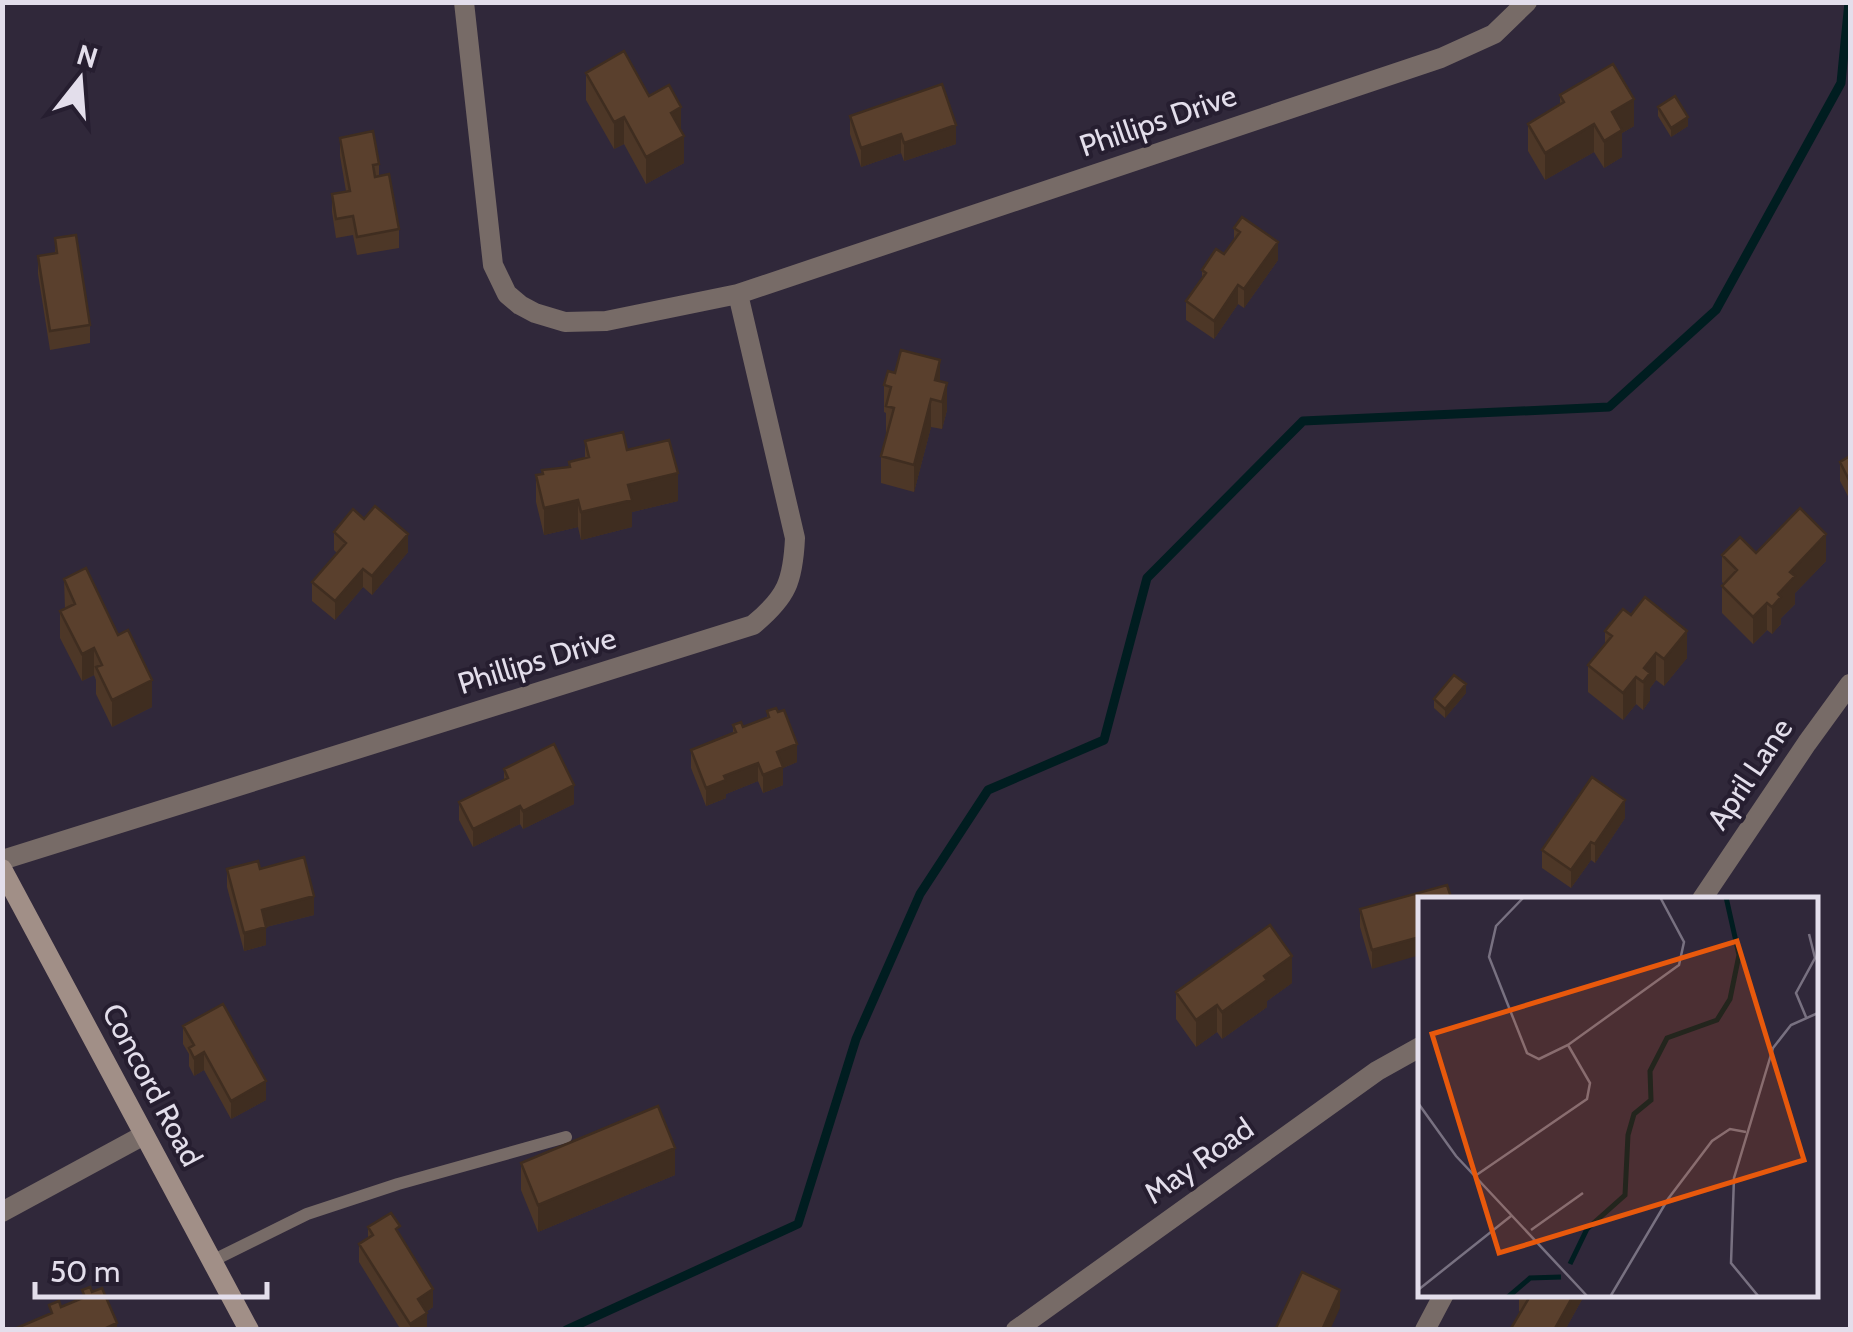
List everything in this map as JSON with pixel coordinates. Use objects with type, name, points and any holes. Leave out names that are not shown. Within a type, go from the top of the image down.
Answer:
[{"type":"main road","name":"Concord Road","points":[[2,868],[249,1330]]},
{"type":"street","name":"Phillips Drive","points":[[464,2],[493,265],[507,294],[535,314],[565,322],[606,320],[738,294],[1468,48],[1505,26],[1528,2]]},
{"type":"street","name":"Phillips Drive","points":[[2,860],[753,624],[773,608],[786,590],[793,569],[795,538],[738,294]]},
{"type":"street","name":"April Lane","points":[[1704,897],[1850,684]]},
{"type":"street","name":"May Road","points":[[1016,1330],[1377,1071],[1418,1047]]},
{"type":"street","points":[[2,1212],[144,1135]]},
{"type":"street","points":[[1425,1330],[1442,1297]]},
{"type":"lane","points":[[214,1260],[307,1214],[566,1137]]},
{"type":"building","points":[[624,51],[649,96],[669,85],[681,107],[671,113],[684,136],[646,157],[624,117],[614,122],[586,73]]},
{"type":"building","points":[[1613,64],[1634,99],[1612,112],[1622,130],[1604,141],[1594,124],[1545,153],[1528,124],[1564,102],[1560,95]]},
{"type":"building","points":[[942,84],[956,125],[904,143],[901,134],[861,148],[850,116]]},
{"type":"building","points":[[1675,96],[1688,117],[1671,128],[1658,107]]},
{"type":"building","points":[[373,131],[379,164],[373,165],[375,177],[389,174],[399,229],[357,237],[353,216],[336,219],[332,194],[350,191],[340,138]]},
{"type":"building","points":[[1242,217],[1278,242],[1244,289],[1238,285],[1214,321],[1186,301],[1206,273],[1202,270],[1216,249],[1224,254],[1240,232],[1234,228]]},
{"type":"building","points":[[76,235],[90,325],[50,331],[38,256],[57,253],[55,238]]},
{"type":"building","points":[[901,350],[940,360],[935,380],[947,383],[942,402],[931,399],[914,465],[881,456],[894,408],[886,406],[891,387],[884,385],[888,371],[895,373]]},
{"type":"building","points":[[623,432],[627,450],[669,440],[678,473],[628,485],[632,500],[581,512],[578,500],[544,508],[536,475],[543,474],[542,470],[570,467],[569,462],[589,457],[585,441]]},
{"type":"building","points":[[1850,456],[1850,482],[1840,462]]},
{"type":"building","points":[[375,506],[408,534],[372,576],[363,569],[335,601],[312,582],[346,543],[334,532],[353,509],[364,519]]},
{"type":"building","points":[[1800,508],[1826,534],[1790,572],[1795,576],[1778,594],[1781,597],[1772,607],[1767,603],[1753,617],[1722,586],[1737,570],[1722,555],[1740,537],[1756,553]]},
{"type":"building","points":[[86,568],[118,635],[128,630],[152,680],[112,700],[96,667],[102,665],[94,648],[82,654],[60,611],[75,604],[64,579]]},
{"type":"building","points":[[1645,597],[1687,631],[1664,659],[1656,653],[1644,668],[1650,673],[1643,682],[1636,677],[1623,693],[1588,665],[1612,636],[1605,631],[1623,609],[1631,615]]},
{"type":"building","points":[[1454,675],[1466,684],[1445,709],[1434,699]]},
{"type":"building","points":[[776,708],[778,712],[784,710],[797,744],[777,752],[783,767],[763,775],[758,763],[724,776],[726,780],[706,788],[691,750],[736,732],[733,725],[741,722],[743,727],[769,717],[767,711]]},
{"type":"building","points":[[554,744],[574,785],[523,811],[520,806],[473,829],[459,802],[508,778],[504,769]]},
{"type":"building","points":[[1592,777],[1625,800],[1595,844],[1591,842],[1571,870],[1542,850]]},
{"type":"building","points":[[304,857],[314,896],[262,910],[266,927],[244,933],[227,869],[258,861],[260,869]]},
{"type":"building","points":[[1447,885],[1451,897],[1418,897],[1418,938],[1372,950],[1360,909]]},
{"type":"building","points":[[1270,925],[1292,956],[1264,976],[1267,980],[1222,1012],[1217,1005],[1196,1020],[1176,992]]},
{"type":"building","points":[[223,1004],[266,1081],[231,1101],[204,1052],[194,1058],[189,1048],[194,1045],[183,1026]]},
{"type":"building","points":[[658,1106],[675,1148],[538,1205],[521,1163]]},
{"type":"building","points":[[391,1213],[400,1226],[396,1229],[433,1289],[418,1299],[427,1313],[410,1324],[359,1244],[373,1235],[368,1227]]},
{"type":"building","points":[[1302,1272],[1340,1290],[1322,1330],[1275,1330]]},
{"type":"building","points":[[90,1287],[92,1292],[102,1288],[117,1323],[102,1330],[12,1330],[52,1313],[49,1305],[59,1301],[61,1307],[85,1297],[82,1290]]},
{"type":"building","points":[[1572,1297],[1554,1330],[1510,1330],[1529,1298]]},
{"type":"waterway","points":[[566,1330],[798,1224],[856,1039],[920,894],[988,790],[1104,740],[1147,578],[1303,421],[1609,407],[1716,310],[1841,83],[1849,2]]}]
